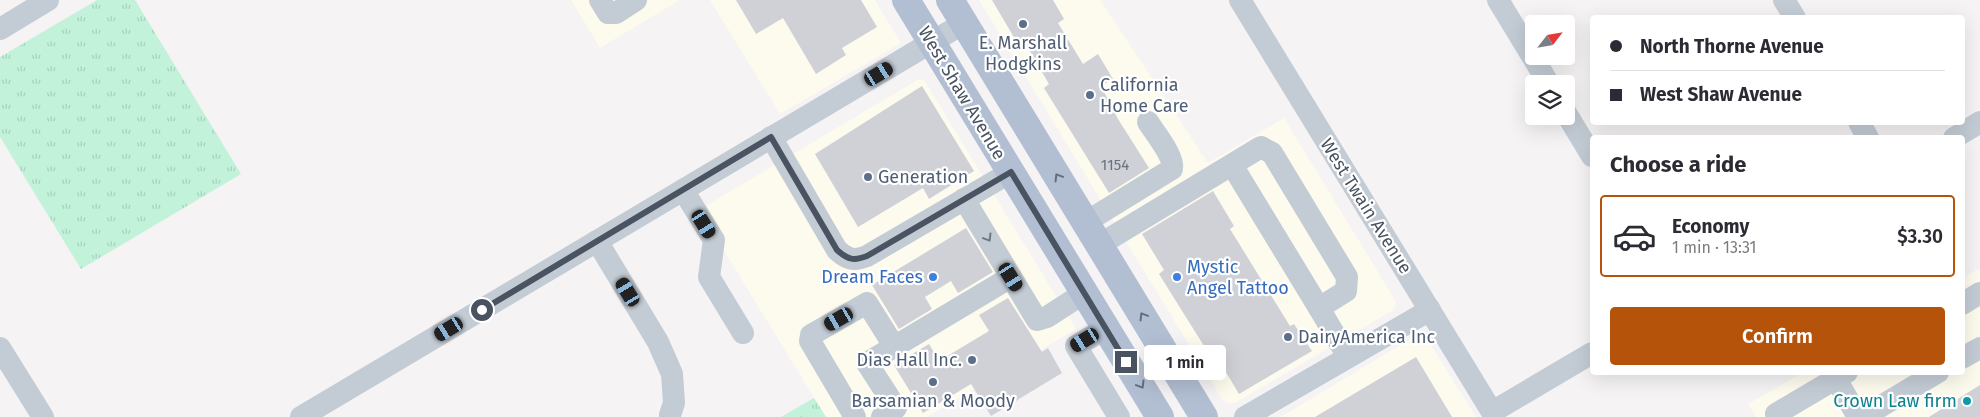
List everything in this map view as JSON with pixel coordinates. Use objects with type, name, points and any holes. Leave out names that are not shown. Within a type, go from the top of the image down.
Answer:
[{"type":"main road","name":"West Shaw Avenue","points":[[906,0],[1102,323],[1152,368],[1162,416]]},
{"type":"main road","points":[[957,11],[1204,417]]},
{"type":"street","points":[[0,29],[48,0]]},
{"type":"street","points":[[600,0],[608,13],[613,13],[636,0]]},
{"type":"street","name":"West Twain Avenue","points":[[1240,0],[1492,412],[1590,354]]},
{"type":"street","points":[[1498,0],[1544,75]]},
{"type":"street","points":[[1784,0],[1793,15]]},
{"type":"street","points":[[301,417],[931,42],[957,11]]},
{"type":"street","points":[[1093,234],[1172,169],[1173,164],[1169,155],[1148,122]]},
{"type":"street","points":[[1959,135],[1980,122]]},
{"type":"street","points":[[1573,125],[1590,153]]},
{"type":"street","points":[[771,137],[837,250],[846,258],[856,260],[867,256],[1011,172]]},
{"type":"street","points":[[1093,234],[1232,165],[1261,148],[1272,154],[1347,277],[1346,291],[1319,308]]},
{"type":"street","points":[[1232,165],[1348,357]]},
{"type":"street","points":[[683,190],[714,240],[709,277],[742,333]]},
{"type":"street","points":[[964,199],[1038,320],[1047,317],[1084,293]]},
{"type":"street","points":[[597,241],[658,342],[672,374],[674,402],[670,415]]},
{"type":"street","points":[[882,417],[896,408],[867,363],[1011,277]]},
{"type":"street","points":[[1965,302],[1980,293]]},
{"type":"street","points":[[855,417],[810,341],[811,335],[867,302],[894,346]]},
{"type":"street","points":[[1245,417],[1430,310]]},
{"type":"street","points":[[1102,323],[1076,346],[1119,417]]},
{"type":"street","points":[[0,348],[42,417]]},
{"type":"street","points":[[1965,356],[1980,348]]},
{"type":"street","points":[[1863,417],[1933,375]]},
{"type":"street","points":[[1778,417],[1776,414],[1841,376],[1858,417]]},
{"type":"shaded area","points":[[571,0],[680,0],[600,48]]},
{"type":"shaded area","points":[[710,0],[875,0],[901,43],[780,114]]},
{"type":"shaded area","points":[[979,0],[1100,0],[1208,163],[1284,118],[1395,300],[1396,306],[1393,310],[1235,403],[1228,403],[1222,399]]},
{"type":"shaded area","points":[[919,79],[924,80],[1076,329],[927,417],[826,417],[699,210]]},
{"type":"shaded area","points":[[1980,268],[1980,417],[1756,417],[1748,404],[1799,375],[1965,375],[1965,277]]},
{"type":"shaded area","points":[[1414,337],[1429,342],[1476,417],[1281,417]]},
{"type":"green space","points":[[97,0],[135,0],[241,174],[81,269],[0,137],[0,57]]},
{"type":"green space","points":[[814,398],[826,417],[781,417]]},
{"type":"building","points":[[736,0],[861,0],[877,27],[842,48],[846,55],[816,74],[783,18],[756,34]]},
{"type":"building","points":[[992,0],[1053,0],[1064,19],[1058,23],[1083,64],[1098,54],[1113,79],[1101,86],[1118,119],[1149,168],[1109,193],[1044,88],[1049,84],[1025,43],[1019,46]]},
{"type":"building","points":[[922,86],[974,171],[929,199],[923,188],[858,227],[815,154]]},
{"type":"building","points":[[1213,191],[1234,226],[1230,229],[1290,326],[1294,324],[1312,351],[1239,394],[1214,352],[1209,354],[1159,274],[1164,270],[1142,234]]},
{"type":"building","points":[[966,228],[993,272],[958,293],[951,281],[925,297],[932,309],[899,329],[872,285]]},
{"type":"building","points":[[1008,298],[1042,352],[1048,348],[1062,373],[991,416],[971,384],[923,413],[894,365],[929,344],[939,361],[989,331],[979,315]]},
{"type":"building","points":[[1416,357],[1452,417],[1315,417]]},
{"type":"building","name":"Crown Law firm","points":[[1980,385],[1980,417],[1929,417]]},
{"type":"place","name":"E. Marshall Hodgkins","points":[[1023,24]]},
{"type":"place","name":"California Home Care","points":[[1090,95]]},
{"type":"place","name":"Generation","points":[[868,177]]},
{"type":"place","name":"Dream Faces","points":[[933,277]]},
{"type":"place","name":"Mystic Angel Tattoo","points":[[1177,277]]},
{"type":"place","name":"DairyAmerica Inc","points":[[1288,337]]},
{"type":"place","name":"Dias Hall Inc.","points":[[972,360]]},
{"type":"place","name":"Barsamian & Moody","points":[[933,382]]},
{"type":"place","name":"Crown Law firm","points":[[1967,401]]},
{"type":"route","points":[[482,310],[771,137],[837,250],[846,258],[856,260],[867,256],[1011,172],[1126,362]]}]
